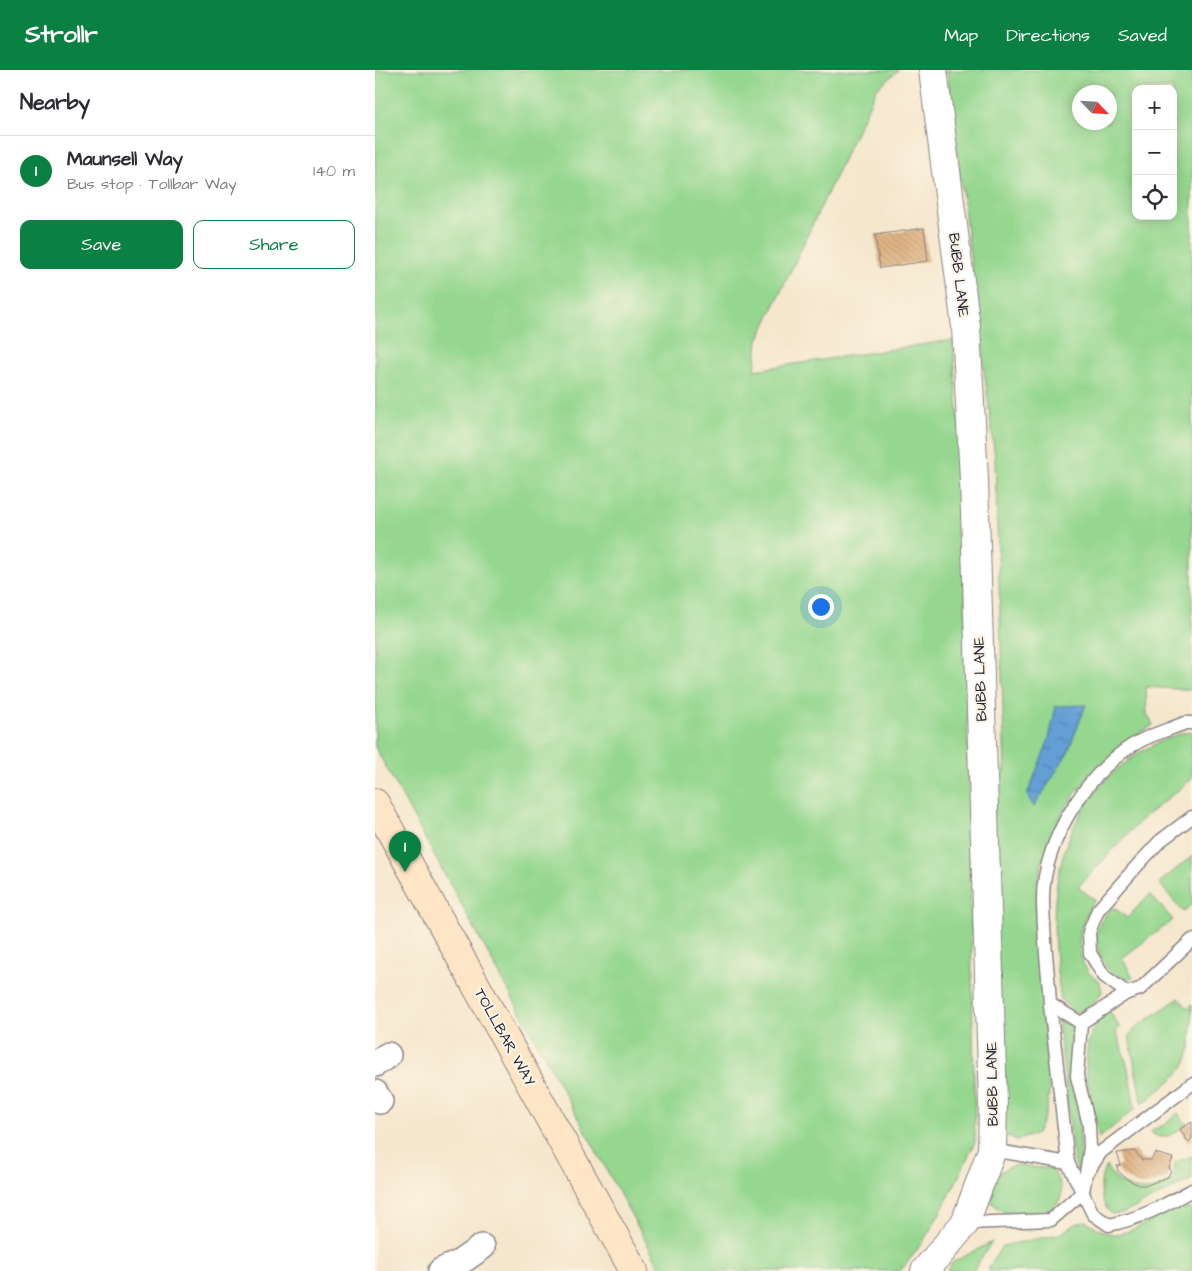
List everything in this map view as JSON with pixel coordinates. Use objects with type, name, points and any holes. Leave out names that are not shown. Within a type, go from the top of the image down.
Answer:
[{"type":"main road","name":"TOLLBAR WAY","points":[[375,803],[634,1271]]},
{"type":"street","name":"BUBB LANE","points":[[925,1271],[965,1222],[992,1150],[993,1095],[974,470],[965,316],[933,70]]},
{"type":"street","points":[[454,1268],[482,1247]]},
{"type":"lane","points":[[1192,723],[1185,723],[1134,745],[1108,764],[1067,812],[1049,854],[1043,896],[1050,1004],[1068,1163],[1093,1214],[1109,1225],[1135,1220],[1162,1208],[1192,1190]]},
{"type":"lane","points":[[1127,993],[1104,976],[1089,953],[1089,932],[1098,910],[1135,868],[1160,841],[1192,817]]},
{"type":"lane","points":[[1081,1023],[1127,993],[1140,989],[1192,940]]},
{"type":"lane","points":[[1050,1004],[1081,1023]]},
{"type":"lane","points":[[965,1222],[1051,1220],[1083,1192],[1090,1148],[1089,1125],[1077,1076],[1081,1023]]},
{"type":"lane","points":[[1087,1173],[1101,1152],[1192,1084]]},
{"type":"lane","points":[[992,1150],[1068,1163]]},
{"type":"green space","points":[[375,70],[899,70],[877,88],[758,340],[755,370],[953,340],[963,483],[975,1142],[933,1226],[900,1271],[662,1271],[375,747]]},
{"type":"green space","points":[[947,70],[1192,70],[1192,690],[1146,687],[1147,714],[1153,725],[1105,760],[1085,781],[1068,804],[1055,828],[1044,855],[1038,883],[1036,914],[1049,1094],[1046,1113],[1037,1134],[1017,1140],[1001,1134],[992,773],[1005,772],[995,457]]},
{"type":"green space","points":[[1192,731],[1192,779],[1142,819],[1078,887],[1095,900],[1084,920],[1079,943],[1084,965],[1090,974],[1100,982],[1102,992],[1091,1006],[1075,1012],[1061,1000],[1054,935],[1059,873],[1067,844],[1079,816],[1097,790],[1121,766],[1155,744],[1173,736]]},
{"type":"green space","points":[[1192,856],[1192,904],[1183,912],[1159,883]]},
{"type":"green space","points":[[1150,894],[1173,920],[1122,958],[1133,977],[1117,977],[1101,958],[1097,941],[1099,925],[1113,907],[1127,918]]},
{"type":"green space","points":[[1179,998],[1188,1009],[1192,1005],[1189,1054],[1179,1072],[1142,1104],[1129,1036],[1135,1028]]},
{"type":"green space","points":[[1110,1012],[1120,1028],[1116,1030],[1128,1068],[1135,1109],[1099,1138],[1089,1088],[1087,1053],[1090,1037],[1097,1023]]},
{"type":"green space","points":[[1058,1019],[1067,1024],[1074,1025],[1069,1078],[1079,1116],[1081,1166],[1079,1172],[1074,1162]]},
{"type":"green space","points":[[1178,1113],[1186,1125],[1165,1137],[1156,1136],[1152,1133],[1151,1130],[1164,1125]]},
{"type":"green space","points":[[1192,1156],[1192,1179],[1124,1213],[1112,1214],[1104,1204],[1101,1185],[1106,1166],[1120,1182],[1137,1189],[1146,1190],[1165,1184],[1174,1178],[1175,1162]]},
{"type":"green space","points":[[1016,1165],[1051,1169],[1061,1188],[1059,1202],[1048,1211],[1032,1215],[1015,1215],[1000,1210],[991,1200],[991,1186],[1001,1172]]},
{"type":"green space","points":[[1172,1209],[1192,1209],[1192,1271],[989,1271],[989,1267],[1002,1246],[1060,1234],[1075,1224],[1086,1221],[1107,1233],[1122,1233],[1137,1228]]},
{"type":"green space","points":[[992,1242],[973,1271],[947,1271],[953,1262]]},
{"type":"water","points":[[1086,705],[1068,752],[1034,807],[1027,795],[1049,739],[1056,706]]},
{"type":"building","points":[[924,228],[928,261],[880,268],[875,235]]},
{"type":"building","points":[[1192,1122],[1192,1139],[1188,1142],[1180,1129]]},
{"type":"building","points":[[1135,1151],[1142,1160],[1151,1160],[1155,1153],[1173,1158],[1168,1177],[1147,1185],[1139,1185],[1128,1180],[1118,1171],[1117,1166],[1121,1165],[1117,1153]]},
{"type":"place","name":"Maunsell Way","points":[[405,872]]}]
